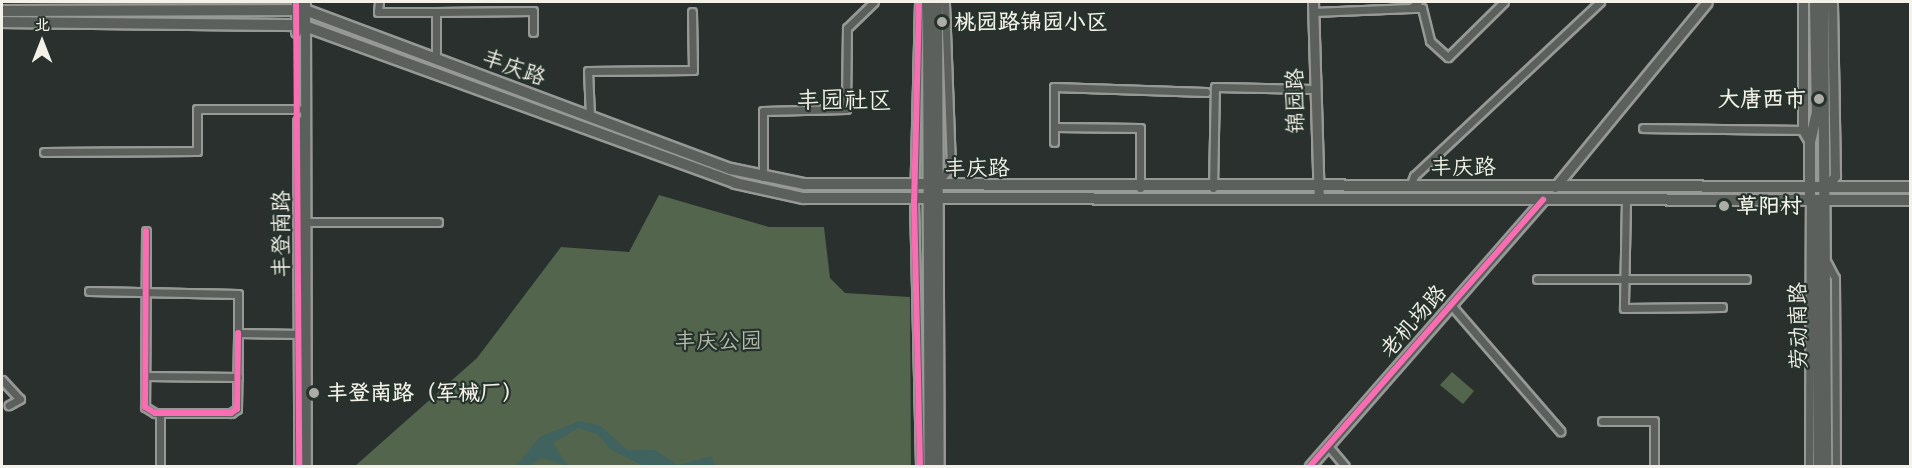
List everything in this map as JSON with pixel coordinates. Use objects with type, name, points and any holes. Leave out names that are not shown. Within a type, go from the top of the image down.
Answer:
[{"type":"main road","points":[[928,2],[937,185]]},
{"type":"main road","points":[[930,466],[937,185],[936,2]]},
{"type":"main road","name":"劳动南路","points":[[1815,2],[1817,112],[1810,142],[1810,200],[1817,209],[1819,466]]},
{"type":"main road","name":"劳动南路","points":[[1823,2],[1827,186],[1826,466]]},
{"type":"main road","name":"丰庆路","points":[[2,11],[44,6],[300,6],[590,116],[763,177],[917,187],[937,185],[1213,188],[1543,200],[1911,200]]},
{"type":"main road","name":"丰庆路","points":[[2,22],[299,25],[744,185],[803,198],[914,201],[1318,193],[1410,186],[1911,187]]},
{"type":"main road","points":[[935,200],[939,466]]},
{"type":"street","points":[[379,2],[378,12],[533,11],[533,32]]},
{"type":"street","points":[[763,177],[763,111],[846,110],[847,28],[874,2]]},
{"type":"street","points":[[919,2],[917,187],[914,201],[920,466]]},
{"type":"street","points":[[937,185],[951,167],[945,2]]},
{"type":"street","points":[[1412,8],[1418,2]]},
{"type":"street","points":[[1313,7],[1422,8],[1430,41],[1448,57],[1504,2]]},
{"type":"street","points":[[1410,186],[1414,176],[1600,2]]},
{"type":"street","points":[[1555,187],[1707,2]]},
{"type":"street","points":[[1803,2],[1803,130],[1810,142]]},
{"type":"street","points":[[1827,186],[1835,176],[1832,2]]},
{"type":"street","name":"丰登南路","points":[[300,6],[298,109],[300,466]]},
{"type":"street","name":"锦园路","points":[[1313,7],[1318,193]]},
{"type":"street","points":[[436,12],[436,59]]},
{"type":"street","points":[[590,116],[588,71],[693,70],[692,12]]},
{"type":"street","name":"丰登南路","points":[[299,25],[306,222],[306,466]]},
{"type":"street","points":[[1054,142],[1054,87],[1206,92]]},
{"type":"street","points":[[1213,188],[1215,87],[1314,88]]},
{"type":"street","points":[[44,152],[197,151],[196,109],[298,109]]},
{"type":"street","points":[[1054,127],[1140,128],[1140,188]]},
{"type":"street","points":[[1643,128],[1803,130]]},
{"type":"street","name":"老机场路","points":[[1310,466],[1543,200]]},
{"type":"street","points":[[1626,200],[1623,308],[1722,307]]},
{"type":"street","points":[[1809,466],[1810,200]]},
{"type":"street","points":[[306,222],[438,222]]},
{"type":"street","points":[[89,291],[146,292],[238,294],[237,409],[231,413],[159,413],[145,407],[146,292],[146,231]]},
{"type":"street","points":[[1825,259],[1835,278],[1836,466]]},
{"type":"street","points":[[1537,279],[1746,279]]},
{"type":"street","points":[[1451,305],[1560,432]]},
{"type":"street","points":[[238,333],[300,334]]},
{"type":"street","points":[[145,376],[238,377]]},
{"type":"street","points":[[2,380],[20,399],[9,405]]},
{"type":"street","points":[[159,413],[160,466]]},
{"type":"street","points":[[1602,421],[1654,421],[1654,466]]},
{"type":"street","points":[[1328,446],[1345,466]]},
{"type":"green space","name":"丰庆公园","points":[[659,195],[769,227],[824,227],[830,278],[845,293],[910,297],[911,466],[355,466],[477,358],[561,247],[629,252]]},
{"type":"green space","points":[[1452,372],[1474,391],[1463,404],[1440,385]]},
{"type":"water","points":[[579,421],[600,425],[627,450],[655,450],[678,465],[711,456],[715,466],[644,466],[611,450],[597,434],[578,428],[553,443],[568,466],[542,458],[530,466],[516,466],[540,437]]},
{"type":"cycle path","points":[[296,2],[299,466]]},
{"type":"cycle path","points":[[919,2],[914,201],[920,466]]},
{"type":"cycle path","points":[[1310,466],[1543,200]]},
{"type":"cycle path","points":[[146,231],[145,407],[155,413],[231,413],[237,409],[238,333]]},
{"type":"place","name":"桃园路锦园小区","points":[[942,22]]},
{"type":"place","name":"大唐西市","points":[[1819,99]]},
{"type":"place","name":"草阳村","points":[[1724,206]]},
{"type":"place","name":"丰登南路（军械厂）","points":[[314,393]]},
{"type":"district","name":"丰园社区","points":[[844,100]]}]
